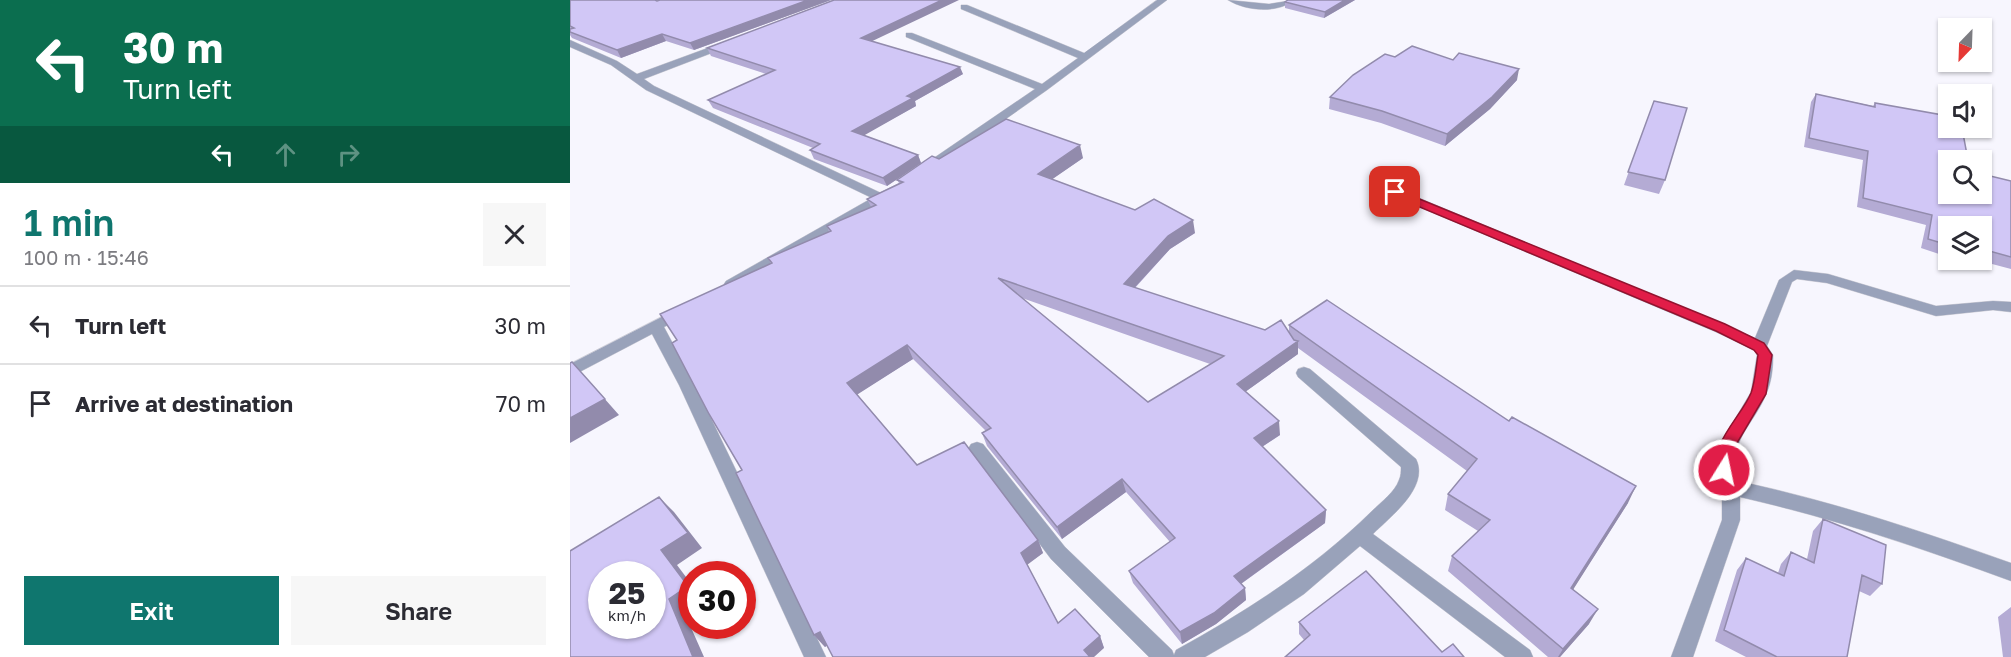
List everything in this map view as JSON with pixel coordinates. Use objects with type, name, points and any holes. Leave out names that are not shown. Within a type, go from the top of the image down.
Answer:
[{"type":"street","points":[[920,172],[1043,88],[1163,0]]},
{"type":"street","points":[[1232,0],[1270,7],[1280,6],[1290,0]]},
{"type":"street","points":[[964,7],[1085,57]]},
{"type":"street","points":[[909,35],[1043,88]]},
{"type":"street","points":[[637,78],[733,41]]},
{"type":"street","points":[[570,43],[614,63],[650,87],[882,198]]},
{"type":"street","points":[[718,291],[901,185]]},
{"type":"street","points":[[1395,192],[1720,328],[1759,346],[1765,355],[1758,394],[1726,447],[1724,470],[1731,487],[1731,520],[1682,657]]},
{"type":"street","points":[[1759,346],[1786,280],[1794,273],[1828,279],[1936,310],[1950,311],[2000,306],[2011,308]]},
{"type":"street","points":[[570,371],[697,303]]},
{"type":"street","points":[[656,326],[687,385],[815,657]]},
{"type":"street","points":[[1184,657],[1250,619],[1297,586],[1360,535],[1401,494],[1409,480],[1410,465],[1304,373]]},
{"type":"street","points":[[977,449],[1058,552],[1164,657]]},
{"type":"street","points":[[1731,487],[1803,503],[1888,528],[2011,572]]},
{"type":"street","points":[[1360,535],[1522,657]]},
{"type":"building","points":[[570,0],[808,0],[690,43],[662,34],[617,50],[570,32],[570,29],[574,28],[570,26]]},
{"type":"building","points":[[834,0],[942,0],[861,38],[960,67],[907,96],[913,98],[852,131],[918,155],[883,178],[810,150],[820,144],[708,100],[775,70],[707,48]]},
{"type":"building","points":[[1288,0],[1345,0],[1325,12],[1285,2]]},
{"type":"building","points":[[1412,46],[1453,60],[1459,53],[1519,69],[1492,97],[1447,134],[1382,111],[1330,97],[1353,75],[1385,54],[1395,57]]},
{"type":"building","points":[[1816,94],[1875,107],[1875,103],[1938,114],[1938,138],[1964,138],[1966,150],[1938,150],[1938,204],[1992,204],[1992,176],[2011,181],[2011,257],[1992,252],[1992,216],[1938,216],[1938,242],[1928,239],[1932,215],[1863,198],[1868,151],[1809,138]]},
{"type":"building","points":[[1654,101],[1687,108],[1665,180],[1628,172]]},
{"type":"building","points":[[1006,119],[1080,145],[1038,174],[1135,210],[1154,199],[1193,220],[1168,236],[1124,284],[1265,330],[1281,320],[1294,340],[1298,341],[1237,384],[1279,421],[1254,438],[1326,510],[1234,576],[1245,588],[1214,613],[1180,632],[1129,571],[1175,538],[1122,479],[1057,527],[982,433],[991,428],[907,345],[847,383],[917,465],[964,442],[1038,540],[1021,553],[1058,623],[1075,609],[1100,636],[1084,650],[1090,657],[833,657],[820,632],[814,635],[736,473],[742,470],[709,414],[672,343],[677,340],[660,314],[772,263],[768,258],[831,231],[827,226],[876,205],[867,199],[903,182],[897,180],[932,156],[939,159]],"holes":[[[998,278],[1224,356],[1148,402]]]},
{"type":"building","points":[[1327,300],[1509,421],[1512,417],[1636,486],[1571,588],[1598,609],[1563,649],[1452,556],[1490,520],[1448,494],[1477,459],[1289,325]]},
{"type":"building","points":[[572,362],[605,399],[570,418],[570,363]]},
{"type":"building","points":[[659,497],[688,533],[661,550],[678,573],[678,593],[669,599],[678,621],[678,639],[686,639],[693,657],[570,657],[570,551]]},
{"type":"building","points":[[1823,519],[1886,545],[1882,584],[1862,575],[1847,657],[1777,657],[1724,630],[1746,558],[1784,576],[1791,552],[1814,563]]},
{"type":"building","points":[[1366,571],[1442,652],[1453,644],[1464,657],[1285,657],[1310,635],[1299,622]]},
{"type":"route","points":[[1395,192],[1759,346],[1764,351],[1765,368],[1758,394],[1726,447],[1724,470]]}]
